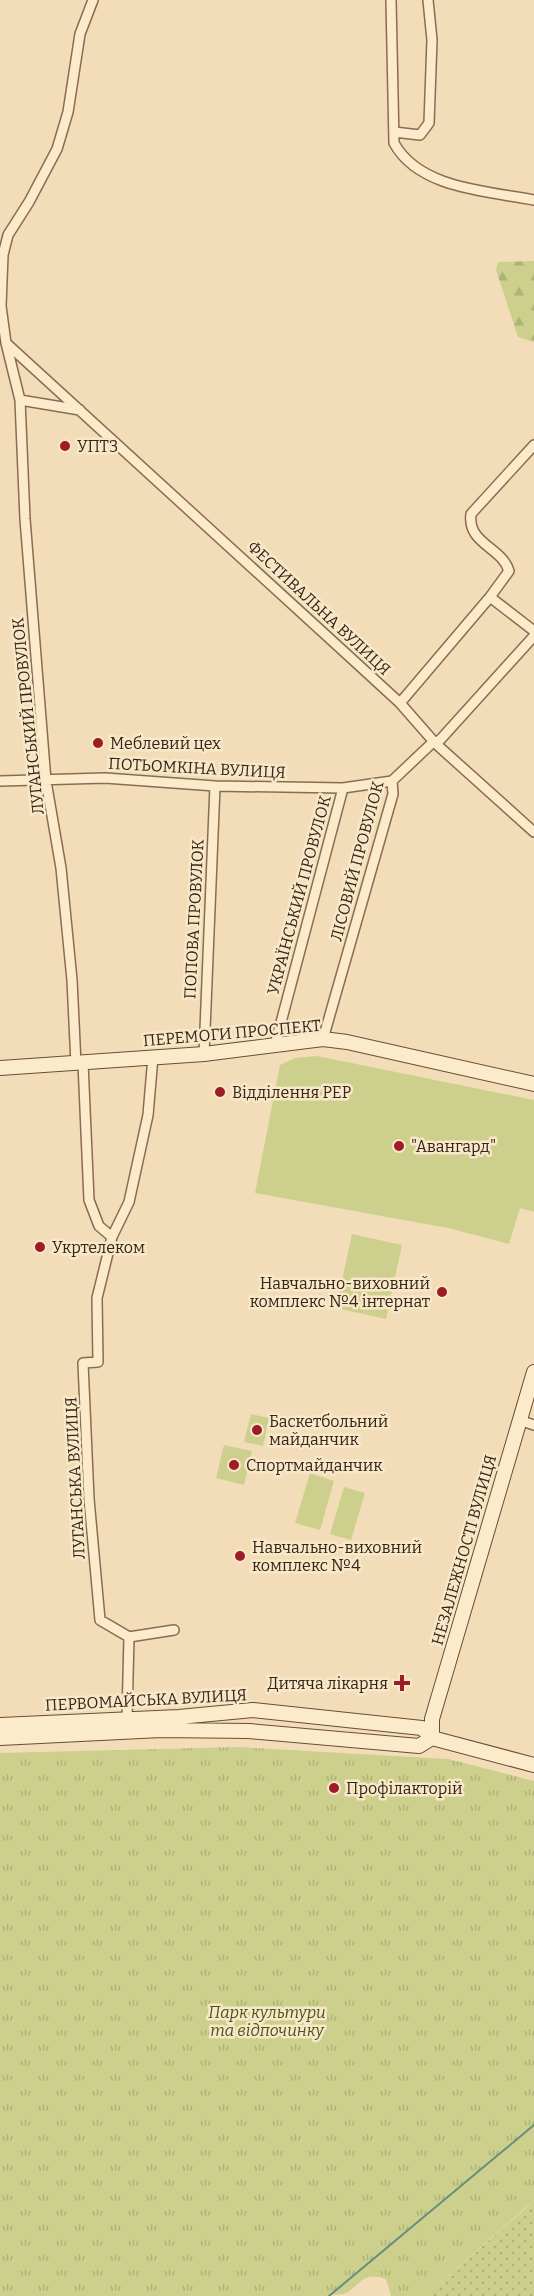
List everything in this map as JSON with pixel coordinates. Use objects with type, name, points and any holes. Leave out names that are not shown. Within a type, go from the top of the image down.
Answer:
[{"type":"main road","name":"ПЕРЕМОГИ ПРОСПЕКТ","points":[[0,1068],[204,1054],[323,1040],[347,1042],[534,1084]]},
{"type":"main road","name":"НЕЗАЛЕЖНОСТІ ВУЛИЦЯ","points":[[432,1738],[432,1719],[534,1372]]},
{"type":"main road","name":"ПЕРВОМАЙСЬКА ВУЛИЦЯ","points":[[0,1725],[277,1711],[422,1728],[432,1738],[534,1765]]},
{"type":"main road","name":"ПЕРВОМАЙСЬКА ВУЛИЦЯ","points":[[0,1738],[161,1730],[249,1731],[419,1746],[432,1738]]},
{"type":"street","points":[[80,410],[20,400],[6,343],[1,306],[3,255],[8,235],[29,202],[57,149],[68,112],[80,34],[93,0]]},
{"type":"street","points":[[392,0],[394,143],[400,154],[446,183],[534,200]]},
{"type":"street","points":[[394,132],[420,135],[429,123],[432,40],[428,0]]},
{"type":"street","name":"ФЕСТИВАЛЬНА ВУЛИЦЯ","points":[[6,343],[400,703],[435,743],[534,832]]},
{"type":"street","points":[[0,363],[12,368]]},
{"type":"street","name":"ЛУГАНСЬКИЙ ПРОВУЛОК","points":[[20,400],[25,519],[46,781],[61,868],[79,1063]]},
{"type":"street","points":[[400,703],[490,597],[509,571],[506,563],[474,534],[470,523],[471,514],[534,446]]},
{"type":"street","points":[[490,597],[534,631]]},
{"type":"street","name":"ЛІСОВИЙ ПРОВУЛОК","points":[[323,1040],[393,794],[392,781],[440,740],[534,636]]},
{"type":"street","name":"ПОТЬОМКІНА ВУЛИЦЯ","points":[[0,781],[105,778],[215,786],[343,788],[392,781]]},
{"type":"street","name":"ПОПОВА ПРОВУЛОК","points":[[204,1054],[215,786]]},
{"type":"street","name":"УКРАЇНСЬКИЙ ПРОВУЛОК","points":[[275,1045],[343,788]]},
{"type":"street","name":"ЛУГАНСЬКА ВУЛИЦЯ","points":[[129,1638],[100,1620],[82,1363],[98,1362],[97,1298],[112,1237],[129,1202],[148,1115],[153,1057]]},
{"type":"street","points":[[79,1063],[89,1200],[99,1226],[112,1237]]},
{"type":"street","points":[[519,1420],[534,1425]]},
{"type":"street","points":[[127,1718],[129,1638],[174,1630]]},
{"type":"green space","points":[[534,261],[534,342],[518,337],[496,270],[498,262]]},
{"type":"green space","name":"\"Авангард\"","points":[[317,1056],[534,1100],[534,1212],[520,1208],[509,1244],[448,1228],[255,1193],[280,1065],[295,1058]]},
{"type":"green space","points":[[352,1234],[402,1245],[386,1319],[336,1308]]},
{"type":"green space","name":"Баскетбольний майданчик","points":[[251,1414],[269,1418],[263,1446],[244,1442]]},
{"type":"green space","name":"Спортмайданчик","points":[[224,1445],[252,1451],[244,1485],[216,1478]]},
{"type":"green space","points":[[310,1473],[334,1481],[320,1530],[295,1523]]},
{"type":"green space","points":[[344,1487],[365,1493],[351,1540],[330,1534]]},
{"type":"green space","name":"Парк культури та відпочинку","points":[[238,1747],[448,1759],[534,1781],[534,2200],[425,2296],[391,2296],[386,2279],[370,2277],[347,2292],[328,2296],[0,2296],[0,1753]]},
{"type":"green space","points":[[534,2200],[534,2296],[425,2296],[526,2208]]},
{"type":"waterway","points":[[329,2296],[534,2125]]},
{"type":"place","name":"УПТЗ","points":[[65,446]]},
{"type":"place","name":"Меблевий цех","points":[[98,743]]},
{"type":"place","name":"Відділення РЕР","points":[[220,1092]]},
{"type":"place","name":"\"Авангард\"","points":[[399,1146]]},
{"type":"place","name":"Укртелеком","points":[[40,1247]]},
{"type":"place","name":"Навчально-виховний комплекс №4 інтернат","points":[[442,1292]]},
{"type":"place","name":"Баскетбольний майданчик","points":[[257,1430]]},
{"type":"place","name":"Спортмайданчик","points":[[234,1465]]},
{"type":"place","name":"Навчально-виховний комплекс №4","points":[[240,1556]]},
{"type":"place","name":"Дитяча лікарня","points":[[402,1683]]},
{"type":"place","name":"Профілакторій","points":[[334,1788]]}]
